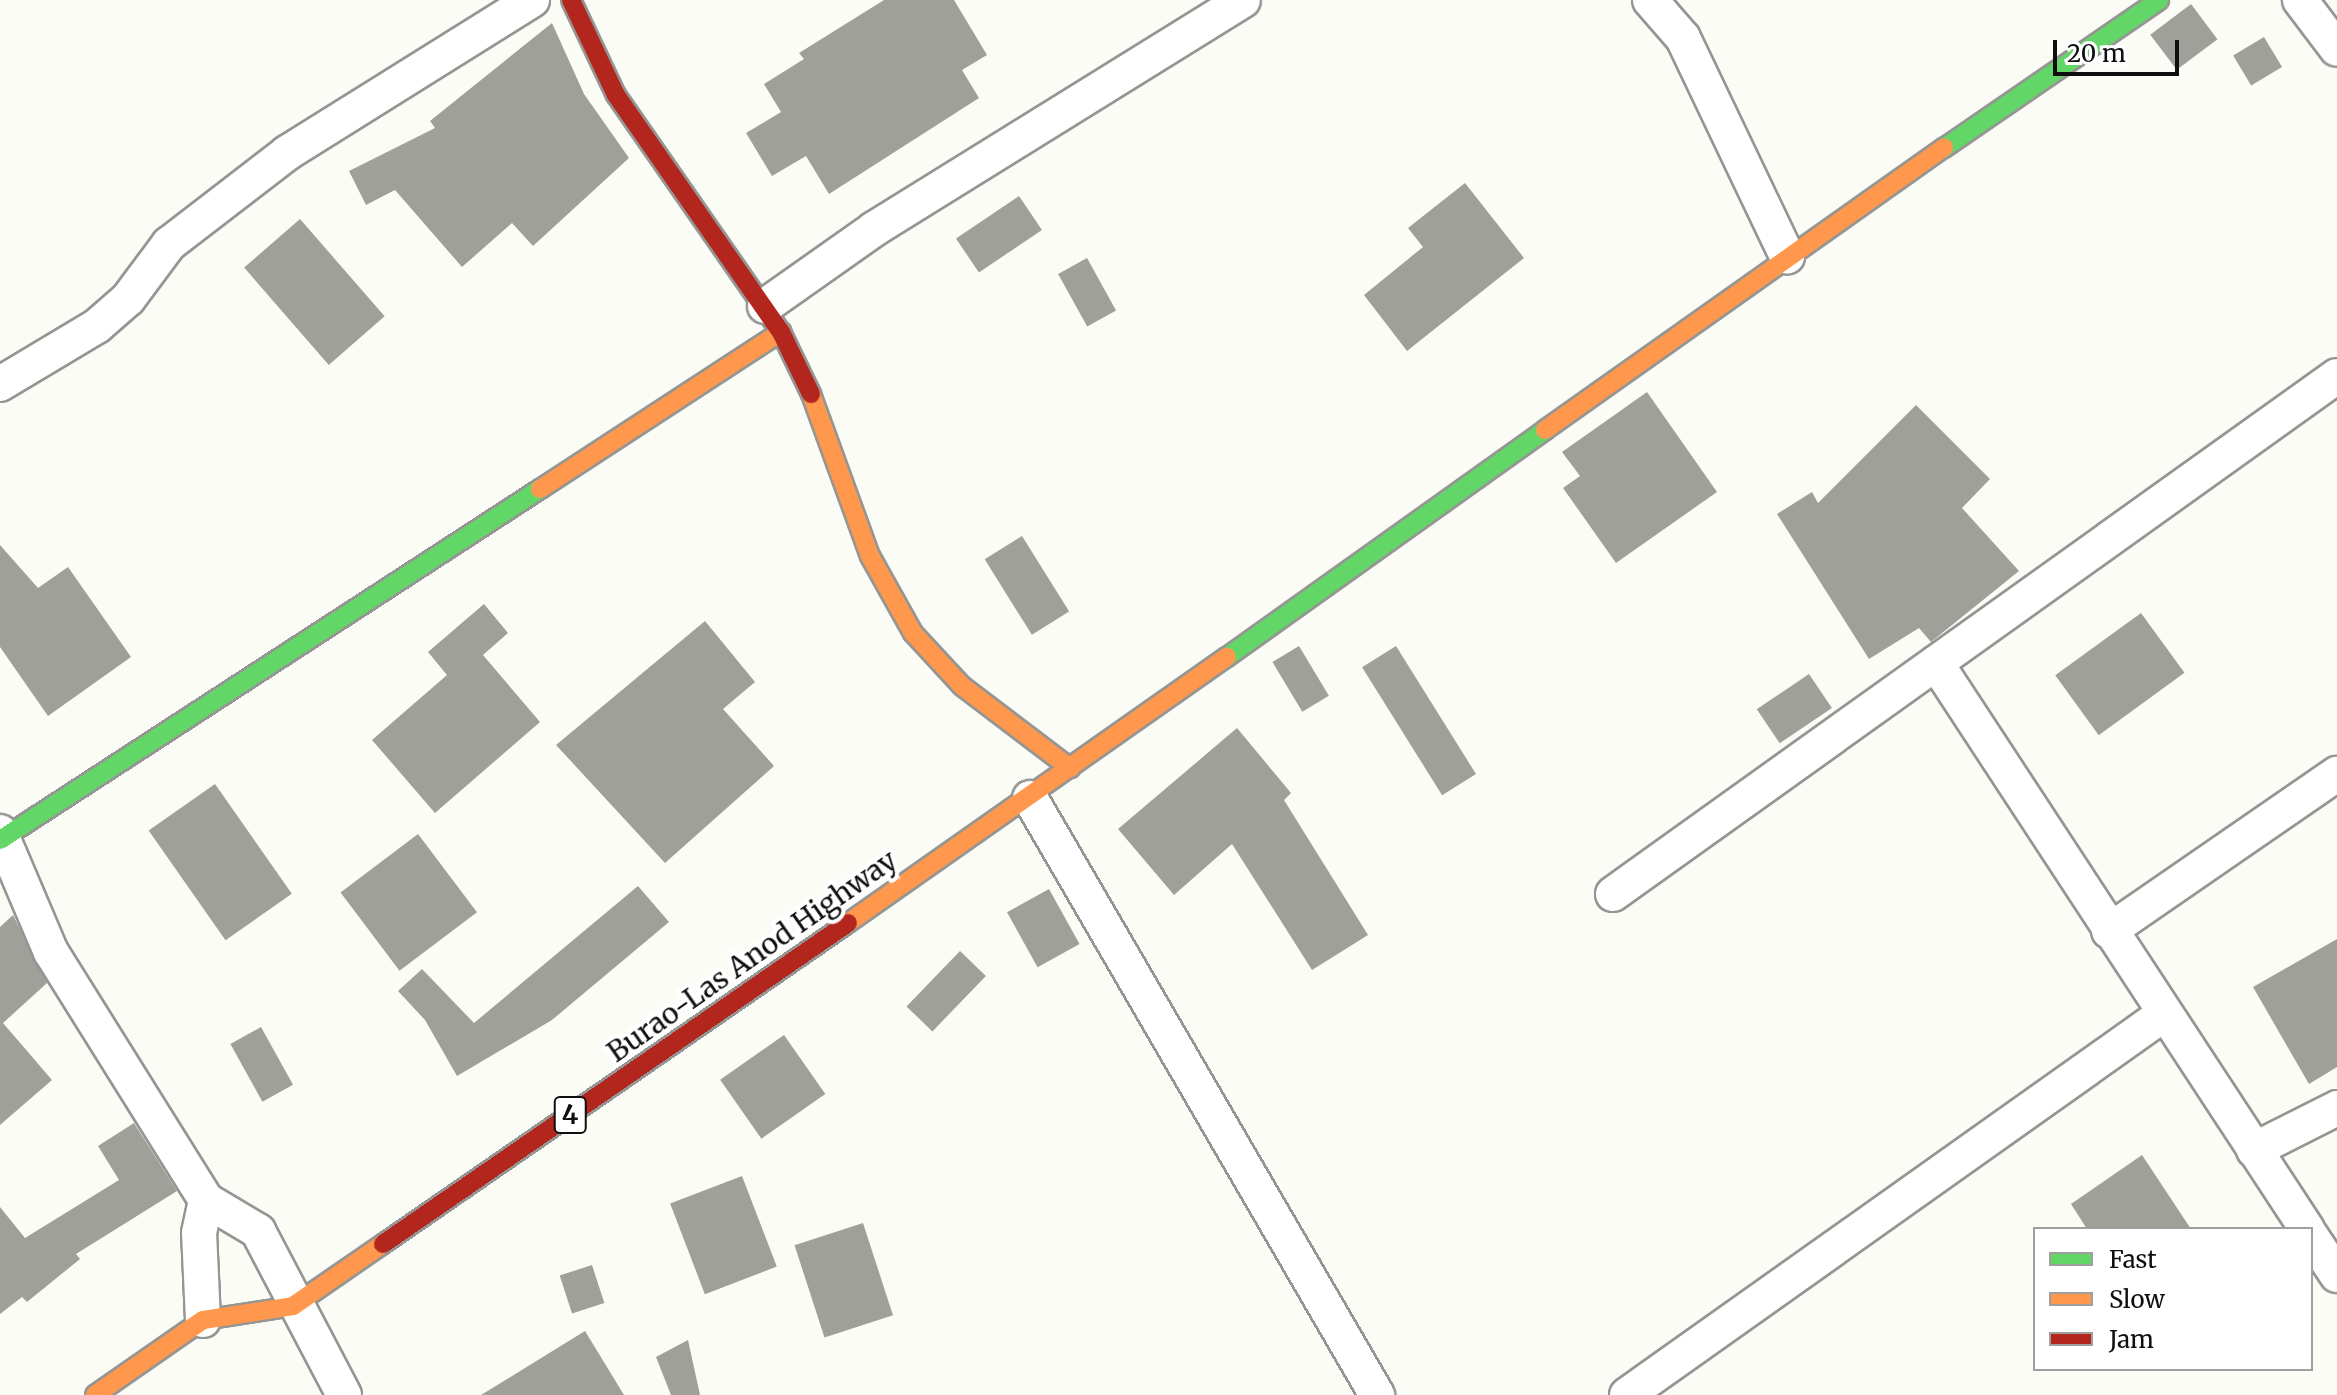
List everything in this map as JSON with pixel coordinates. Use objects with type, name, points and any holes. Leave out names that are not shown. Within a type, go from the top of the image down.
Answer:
[{"type":"main road","points":[[571,0],[616,95],[773,319],[807,383],[870,556],[913,633],[962,686],[1008,715],[1070,768]]},
{"type":"main road","name":"Burao-Las Anod Highway","points":[[95,1395],[203,1320],[293,1306],[1030,798],[1787,256],[2159,0]]},
{"type":"main road","points":[[1,837],[773,319]]},
{"type":"street","points":[[0,384],[97,326],[128,299],[169,244],[287,153],[532,0]]},
{"type":"street","points":[[773,319],[874,229],[1243,0]]},
{"type":"street","points":[[1650,0],[1683,38],[1787,256]]},
{"type":"street","points":[[2300,0],[2337,49]]},
{"type":"street","points":[[1613,894],[2337,376]]},
{"type":"street","points":[[1936,663],[2306,1227]]},
{"type":"street","points":[[2109,931],[2337,774]]},
{"type":"street","points":[[1030,798],[1377,1395]]},
{"type":"street","points":[[1,837],[51,952],[206,1200],[258,1231],[293,1306],[344,1395]]},
{"type":"street","points":[[1627,1395],[2164,1014]]},
{"type":"street","points":[[2254,1150],[2337,1108]]},
{"type":"street","points":[[203,1320],[199,1233],[206,1200]]},
{"type":"street","points":[[2313,1239],[2337,1275]]},
{"type":"building","points":[[884,0],[954,0],[987,55],[962,70],[979,98],[829,194],[806,156],[772,176],[746,133],[781,112],[764,84],[804,59],[799,53]]},
{"type":"building","points":[[2191,4],[2217,39],[2177,70],[2150,35]]},
{"type":"building","points":[[552,23],[584,94],[629,158],[533,246],[512,223],[462,267],[395,190],[366,205],[349,171],[435,128],[430,121]]},
{"type":"building","points":[[2264,37],[2282,67],[2251,86],[2233,56]]},
{"type":"building","points":[[1465,183],[1524,258],[1407,351],[1364,295],[1423,247],[1408,228]]},
{"type":"building","points":[[1019,196],[1042,230],[979,272],[956,238]]},
{"type":"building","points":[[300,219],[385,316],[329,365],[244,268]]},
{"type":"building","points":[[1087,258],[1116,310],[1087,326],[1058,274]]},
{"type":"building","points":[[1647,392],[1717,492],[1616,563],[1563,488],[1580,476],[1562,452]]},
{"type":"building","points":[[1916,405],[1990,479],[1962,508],[2019,571],[1931,642],[1919,628],[1869,659],[1777,514],[1812,492],[1818,503]]},
{"type":"building","points":[[1022,536],[1069,611],[1032,635],[985,559]]},
{"type":"building","points":[[0,545],[38,588],[68,567],[131,657],[48,716],[0,647]]},
{"type":"building","points":[[484,604],[508,633],[483,655],[540,722],[435,813],[372,740],[447,675],[428,652]]},
{"type":"building","points":[[2141,613],[2184,673],[2099,735],[2055,675]]},
{"type":"building","points":[[705,621],[755,682],[723,709],[774,766],[665,863],[556,745]]},
{"type":"building","points":[[1299,646],[1329,696],[1302,712],[1272,662]]},
{"type":"building","points":[[1396,646],[1476,774],[1442,795],[1362,667]]},
{"type":"building","points":[[1809,674],[1832,708],[1780,743],[1757,709]]},
{"type":"building","points":[[1237,728],[1291,793],[1284,800],[1368,935],[1312,970],[1232,844],[1174,895],[1118,829]]},
{"type":"building","points":[[215,784],[292,894],[226,940],[149,830]]},
{"type":"building","points":[[418,834],[477,912],[400,971],[341,892]]},
{"type":"building","points":[[638,886],[669,922],[552,1020],[457,1076],[425,1020],[398,991],[422,969],[474,1023]]},
{"type":"building","points":[[1049,889],[1080,944],[1038,967],[1007,912]]},
{"type":"building","points":[[13,915],[47,983],[3,1023],[52,1080],[0,1125],[0,927]]},
{"type":"building","points":[[2337,939],[2337,1067],[2309,1084],[2253,987]]},
{"type":"building","points":[[960,951],[986,976],[932,1031],[907,1006]]},
{"type":"building","points":[[261,1027],[293,1085],[262,1102],[230,1044]]},
{"type":"building","points":[[784,1035],[825,1094],[761,1139],[720,1080]]},
{"type":"building","points":[[134,1123],[177,1191],[76,1254],[80,1259],[27,1302],[22,1297],[0,1314],[0,1207],[25,1238],[119,1180],[98,1146]]},
{"type":"building","points":[[2142,1155],[2190,1227],[2086,1227],[2071,1204]]},
{"type":"building","points":[[742,1176],[777,1267],[705,1294],[670,1204]]},
{"type":"building","points":[[863,1223],[893,1315],[824,1338],[795,1245]]},
{"type":"building","points":[[592,1265],[604,1303],[572,1314],[560,1276]]},
{"type":"building","points":[[585,1331],[624,1395],[481,1395]]},
{"type":"building","points":[[688,1340],[700,1395],[671,1395],[656,1357]]},
{"type":"traffic: fast","points":[[1944,148],[2159,0]]},
{"type":"traffic: fast","points":[[1227,657],[1545,430]]},
{"type":"traffic: fast","points":[[0,840],[540,489]]},
{"type":"traffic: slow","points":[[1545,430],[1944,148]]},
{"type":"traffic: slow","points":[[540,489],[781,332]]},
{"type":"traffic: slow","points":[[811,394],[870,556],[913,633],[962,686],[1070,768]]},
{"type":"traffic: slow","points":[[848,923],[1227,657]]},
{"type":"traffic: slow","points":[[95,1395],[203,1320],[293,1306],[383,1244]]},
{"type":"traffic: jam","points":[[571,0],[616,95],[781,332],[811,394]]},
{"type":"traffic: jam","points":[[383,1244],[848,923]]}]
